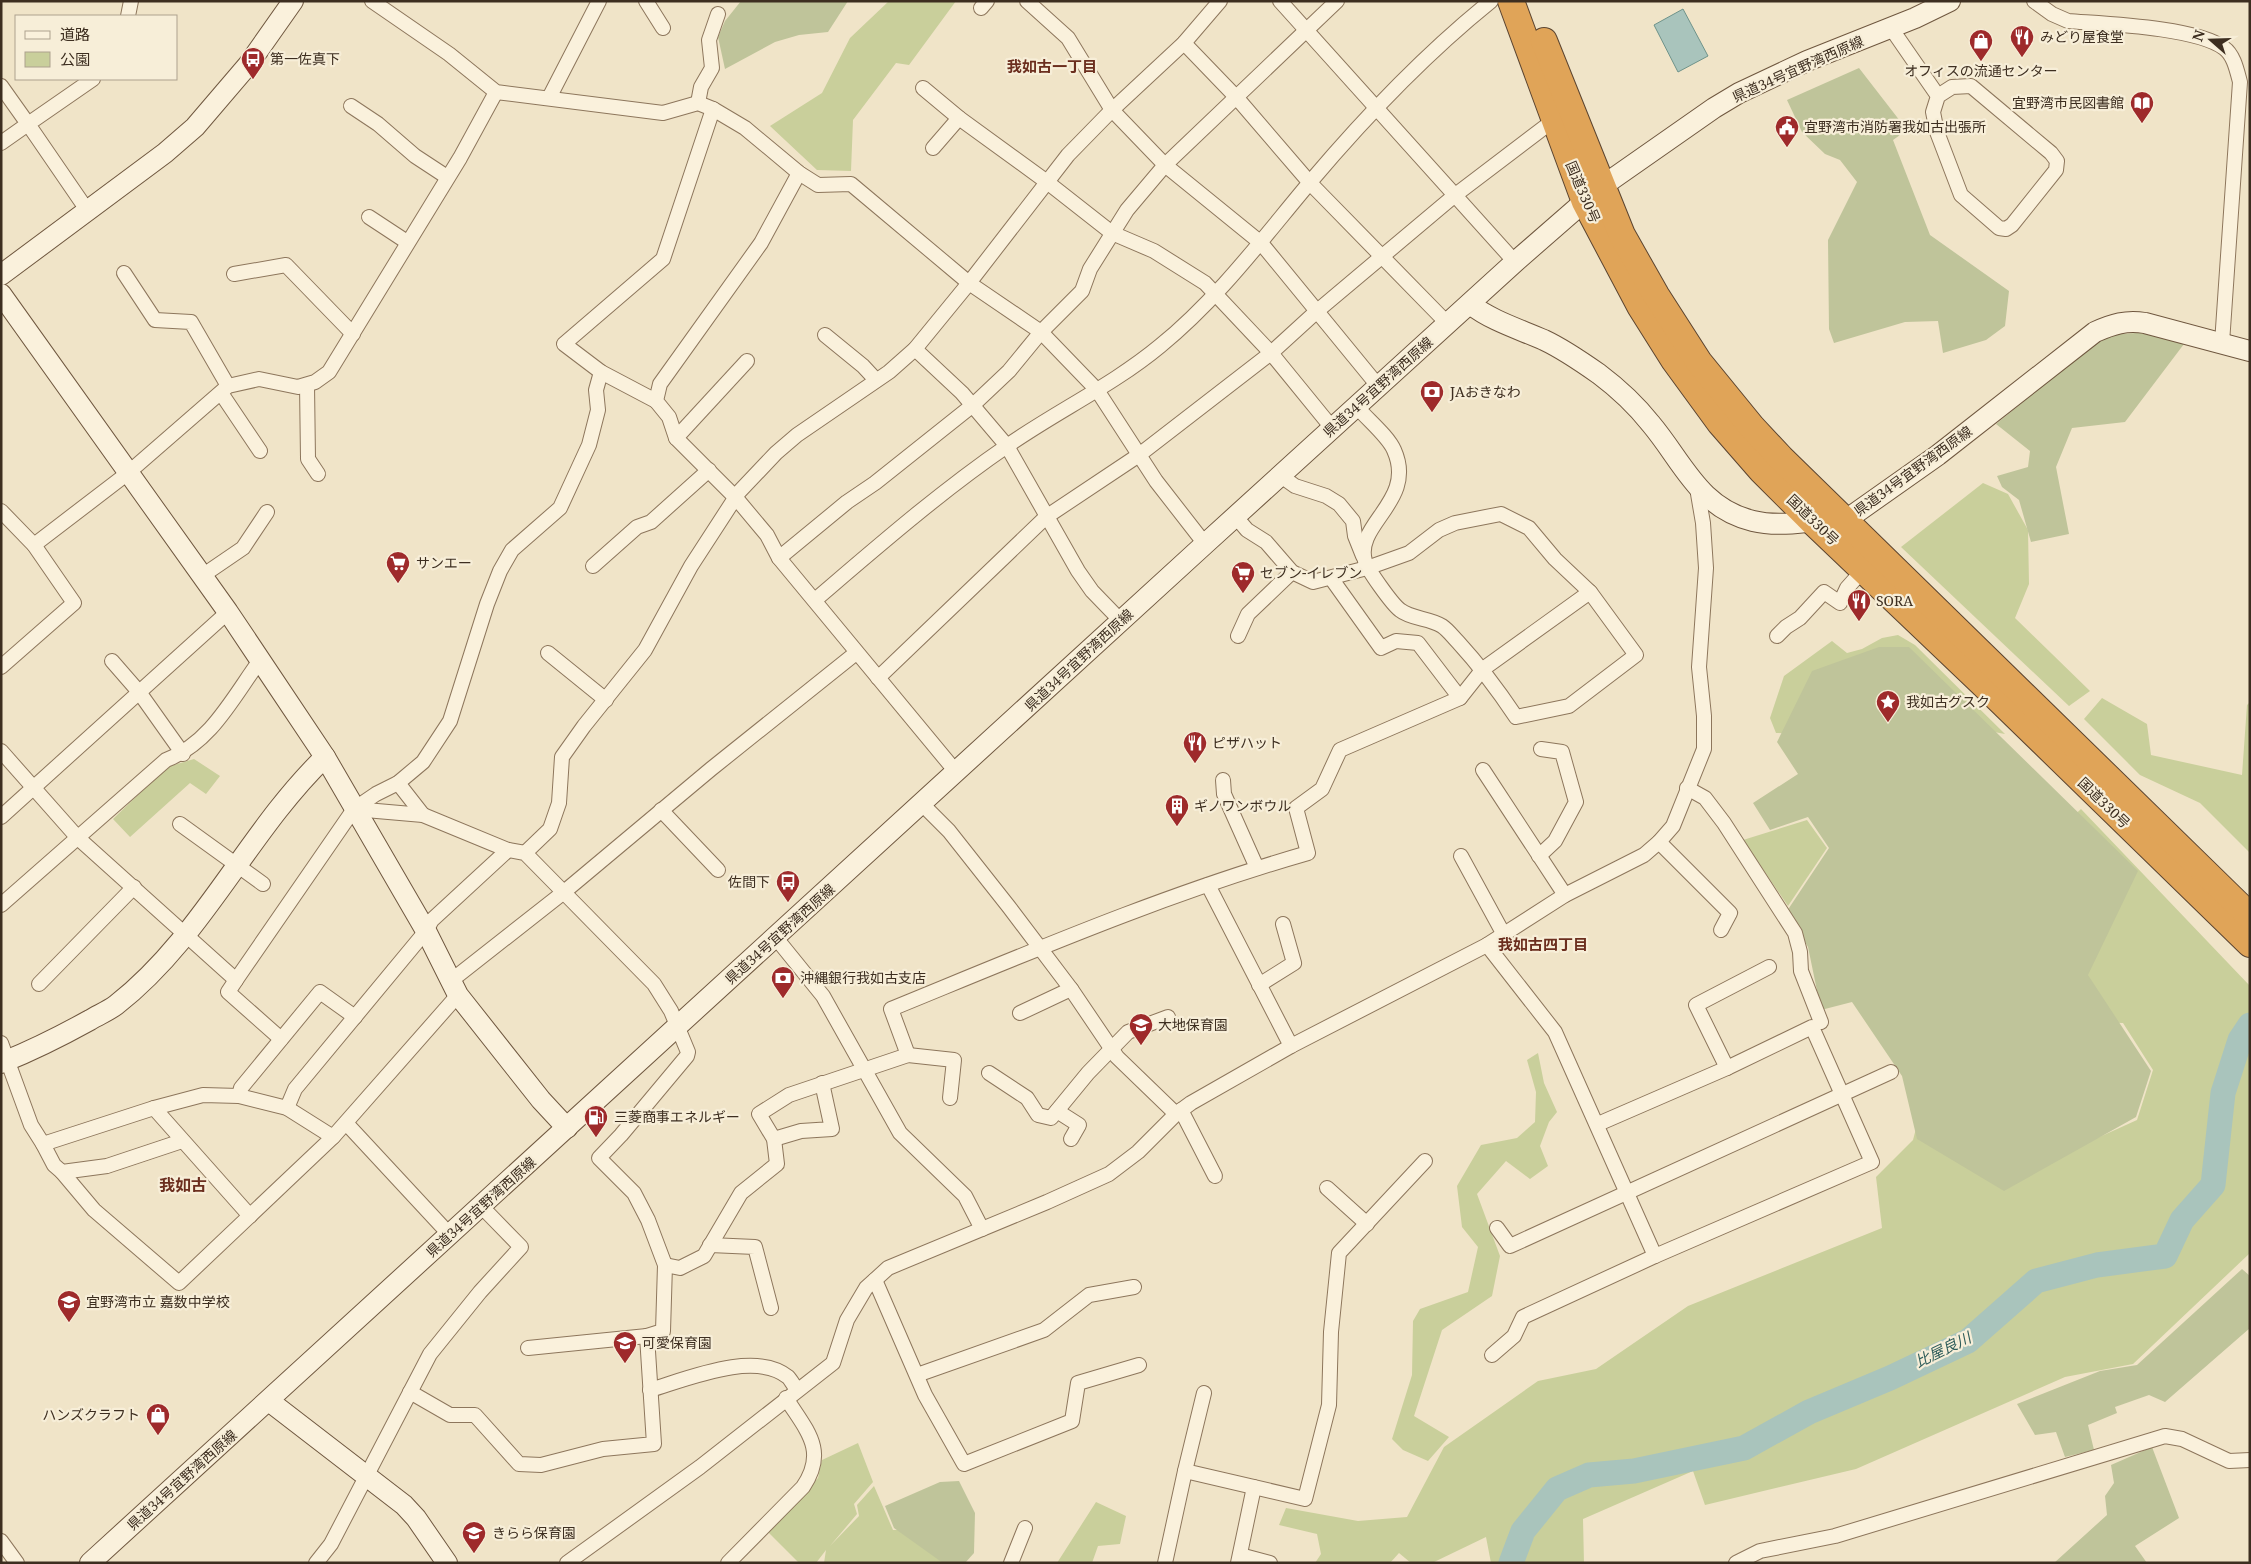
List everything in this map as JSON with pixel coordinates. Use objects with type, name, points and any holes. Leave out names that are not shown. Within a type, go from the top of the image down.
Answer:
[{"type":"highway","name":"国道330号","points":[[1511,1],[1554,120],[1593,195],[1640,306],[1674,360],[1738,445],[1812,521],[1864,569],[2250,944]]},
{"type":"highway","name":"国道330号","points":[[1530,1],[1545,44],[1586,145],[1593,195],[1622,235],[1674,325],[1699,362],[1752,427],[2250,916]]},
{"type":"main road","points":[[1,275],[165,153],[195,127],[248,65],[293,1]]},
{"type":"main road","name":"県道34号宜野湾西原線","points":[[90,1563],[677,1026],[957,773],[1205,544],[1515,262],[1593,195],[1714,108],[1739,93],[1807,61],[1891,28],[1950,1]]},
{"type":"main road","points":[[1,294],[261,659],[325,757],[426,931],[455,987],[541,1100],[567,1128]]},
{"type":"main road","name":"県道34号宜野湾西原線","points":[[1470,304],[1483,314],[1559,348],[1600,374],[1627,396],[1652,425],[1697,488],[1729,512],[1753,521],[1777,523],[1843,518],[1862,509],[1938,455],[2095,332],[2115,324],[2134,321],[2153,324],[2250,351]]},
{"type":"main road","points":[[4,1055],[68,1032],[115,1006],[146,978],[187,934],[301,780],[325,757]]},
{"type":"main road","points":[[269,1400],[404,1505],[416,1518],[447,1563]]},
{"type":"street","points":[[128,15],[132,1]]},
{"type":"street","points":[[372,1],[449,54],[496,92],[663,113],[698,103],[713,108],[746,128],[799,174],[818,185],[851,184],[969,283],[1041,332],[1097,390],[1156,481],[1205,544]]},
{"type":"street","points":[[549,98],[599,1]]},
{"type":"street","points":[[646,1],[663,28]]},
{"type":"street","points":[[1026,1],[1068,38],[1112,110],[1165,165],[1261,243],[1379,387]]},
{"type":"street","points":[[525,853],[550,829],[559,803],[562,757],[584,726],[645,650],[691,566],[736,498],[783,447],[889,372],[915,349],[969,283],[1068,155],[1112,110],[1184,43],[1220,1]]},
{"type":"street","points":[[1280,1],[1515,262]]},
{"type":"street","points":[[779,558],[847,502],[876,482],[973,405],[1009,371],[1041,332],[1082,291],[1090,269],[1127,210],[1165,165],[1337,1]]},
{"type":"street","points":[[815,600],[904,525],[1007,446],[1097,390],[1160,346],[1215,294],[1261,243],[1310,182],[1375,108],[1451,33],[1491,1]]},
{"type":"street","points":[[2034,1],[2052,14],[2068,20],[2180,32],[2203,39],[2224,48],[2236,65],[2240,82],[2222,343]]},
{"type":"street","points":[[698,103],[701,87],[712,68],[709,40],[718,14]]},
{"type":"street","points":[[1891,28],[1938,96]]},
{"type":"street","points":[[1184,43],[1237,98],[1310,182],[1448,324]]},
{"type":"street","points":[[1,144],[92,80]]},
{"type":"street","points":[[1,86],[87,210]]},
{"type":"street","points":[[1971,86],[2051,153],[2057,161],[2056,170],[2012,225],[2006,229],[1998,228],[1961,195],[1937,132],[1933,112],[1938,96],[1952,87],[1971,86]]},
{"type":"street","points":[[923,88],[959,118],[1047,182],[1112,233],[1179,264],[1205,283],[1271,353],[1333,429]]},
{"type":"street","points":[[34,544],[128,473],[224,390],[258,379],[298,387],[315,382],[329,372],[496,92]]},
{"type":"street","points":[[351,106],[378,124],[415,156],[447,177]]},
{"type":"street","points":[[713,108],[663,259],[564,344],[601,372],[656,401],[669,417],[676,438],[736,498],[767,536],[779,558],[957,773]]},
{"type":"street","points":[[933,148],[959,118]]},
{"type":"street","points":[[878,678],[1046,517],[1139,455],[1271,353],[1316,312],[1454,196],[1554,120]]},
{"type":"street","points":[[656,401],[660,384],[761,243],[799,174]]},
{"type":"street","points":[[369,217],[407,242]]},
{"type":"street","points":[[234,274],[286,265],[353,334]]},
{"type":"street","points":[[124,273],[155,320],[191,322],[224,390],[260,451]]},
{"type":"street","points":[[825,335],[863,366],[876,380]]},
{"type":"street","points":[[915,349],[973,405],[1007,446],[1078,571],[1092,591],[1121,622]]},
{"type":"street","points":[[676,438],[747,361]]},
{"type":"street","points":[[281,1039],[228,992],[354,809],[376,794],[398,783],[423,762],[450,721],[488,604],[504,564],[512,550],[560,508],[588,446],[598,410],[596,390],[601,372]]},
{"type":"street","points":[[307,384],[308,459],[318,474]]},
{"type":"street","points":[[1357,407],[1394,448],[1400,465],[1396,492],[1368,536],[1364,548],[1366,563]]},
{"type":"street","points":[[593,566],[637,527],[651,522],[709,470]]},
{"type":"street","points":[[1236,517],[1247,530],[1266,542],[1292,572],[1313,582],[1330,578],[1366,563],[1409,553],[1438,530],[1455,523],[1501,514],[1529,528],[1555,559],[1590,592],[1636,655],[1568,706],[1516,717],[1483,669],[1442,626],[1400,611],[1366,563],[1355,536],[1353,521],[1338,504],[1326,496],[1295,486],[1281,476]]},
{"type":"street","points":[[567,1563],[700,1467],[833,1363],[846,1320],[866,1288],[888,1268],[1109,1174],[1138,1152],[1178,1112],[1291,1046],[1487,945],[1565,895],[1644,855],[1659,842],[1673,826],[1704,749],[1704,716],[1699,667],[1706,568],[1703,523],[1697,488]]},
{"type":"street","points":[[1,511],[34,544],[74,603],[1,666]]},
{"type":"street","points":[[202,576],[243,548],[266,512]]},
{"type":"street","points":[[1777,636],[1786,627],[1800,618],[1824,592],[1840,603],[1848,588],[1864,569]]},
{"type":"street","points":[[1238,636],[1248,614],[1292,572]]},
{"type":"street","points":[[1330,578],[1381,648],[1396,641],[1418,643],[1460,698]]},
{"type":"street","points":[[908,1055],[891,1009],[1040,948],[1208,885],[1308,853],[1296,808],[1322,789],[1340,750],[1460,698],[1483,669],[1590,592]]},
{"type":"street","points":[[1,817],[228,612]]},
{"type":"street","points":[[548,653],[606,700]]},
{"type":"street","points":[[4,1055],[32,1125],[54,1165],[94,1210],[179,1283],[334,1137],[455,987],[661,810],[856,653]]},
{"type":"street","points":[[1,905],[166,760],[183,754],[207,734],[261,659]]},
{"type":"street","points":[[112,661],[139,692],[183,754]]},
{"type":"street","points":[[1539,856],[1555,841],[1576,802],[1562,752],[1541,749]]},
{"type":"street","points":[[1,751],[78,838],[236,980]]},
{"type":"street","points":[[1483,770],[1565,895]]},
{"type":"street","points":[[1222,780],[1224,794],[1257,868]]},
{"type":"street","points":[[398,783],[423,815]]},
{"type":"street","points":[[1687,788],[1704,798],[1724,823],[1795,932],[1800,952],[1801,971],[1821,1022]]},
{"type":"street","points":[[922,804],[949,830],[1071,989],[1112,1050],[1178,1112],[1216,1176]]},
{"type":"street","points":[[354,809],[423,815],[508,850],[525,853],[654,984],[671,1011],[685,1042],[687,1056],[621,1135],[598,1158],[634,1193],[648,1220],[665,1265],[663,1331],[647,1336],[528,1348]]},
{"type":"street","points":[[661,810],[718,870]]},
{"type":"street","points":[[180,824],[263,884]]},
{"type":"street","points":[[1659,842],[1730,913],[1721,930]]},
{"type":"street","points":[[287,1108],[295,1088],[426,931],[432,920],[508,850]]},
{"type":"street","points":[[1461,856],[1503,933]]},
{"type":"street","points":[[1208,885],[1291,1046]]},
{"type":"street","points":[[39,984],[134,887]]},
{"type":"street","points":[[1259,985],[1294,963],[1283,924]]},
{"type":"street","points":[[776,938],[823,996],[900,1133],[965,1196],[982,1229]]},
{"type":"street","points":[[1487,945],[1555,1032],[1598,1124],[1655,1256]]},
{"type":"street","points":[[1727,1068],[1696,1005],[1769,967]]},
{"type":"street","points":[[1020,1013],[1071,989]]},
{"type":"street","points":[[238,1096],[241,1088],[320,992],[354,1017]]},
{"type":"street","points":[[989,1073],[1027,1098],[1038,1115],[1051,1118],[1088,1073],[1128,1032],[1168,1018]]},
{"type":"street","points":[[1492,1355],[1514,1336],[1523,1317],[1655,1256],[1872,1162],[1840,1094],[1812,1027],[1727,1068],[1598,1124]]},
{"type":"street","points":[[665,1265],[680,1268],[704,1256],[741,1193],[777,1164],[774,1139],[759,1114],[789,1095],[908,1055],[954,1060],[950,1098]]},
{"type":"street","points":[[1498,1228],[1510,1246],[1891,1072]]},
{"type":"street","points":[[774,1139],[801,1131],[832,1129],[822,1083]]},
{"type":"street","points":[[44,1144],[154,1108],[203,1095],[238,1096],[287,1108],[334,1137]]},
{"type":"street","points":[[154,1108],[250,1216]]},
{"type":"street","points":[[1056,1111],[1079,1125],[1072,1139]]},
{"type":"street","points":[[346,1123],[450,1235]]},
{"type":"street","points":[[62,1172],[107,1166],[182,1141]]},
{"type":"street","points":[[1185,1471],[1305,1499],[1328,1405],[1331,1332],[1339,1253],[1425,1161]]},
{"type":"street","points":[[1327,1188],[1367,1224]]},
{"type":"street","points":[[316,1563],[331,1544],[367,1478],[430,1354],[480,1292],[521,1247],[481,1206]]},
{"type":"street","points":[[710,1245],[755,1247],[771,1308]]},
{"type":"street","points":[[875,1280],[926,1395],[964,1464],[1072,1421],[1078,1383],[1139,1365]]},
{"type":"street","points":[[917,1375],[1044,1330],[1089,1295],[1134,1287]]},
{"type":"street","points":[[410,1392],[450,1415],[475,1414],[519,1464],[541,1465],[603,1449],[654,1444],[647,1336]]},
{"type":"street","points":[[650,1390],[731,1367],[761,1365],[788,1377],[791,1394],[814,1443],[812,1475],[803,1487],[728,1563]]},
{"type":"street","points":[[1165,1563],[1204,1393]]},
{"type":"street","points":[[1736,1563],[1760,1551],[1835,1536],[2165,1436],[2182,1439],[2229,1461],[2250,1460]]},
{"type":"street","points":[[1254,1487],[1239,1559],[1270,1563]]},
{"type":"street","points":[[1012,1563],[1025,1528]]},
{"type":"street","points":[[1,1541],[17,1563]]},
{"type":"green space","points":[[741,1],[848,1],[828,32],[799,35],[775,42],[725,69],[718,37],[725,21]]},
{"type":"green space","points":[[889,1],[956,1],[909,65],[896,63],[853,120],[851,171],[817,170],[770,126],[822,93],[850,38]]},
{"type":"green space","points":[[1859,68],[1907,130],[1893,140],[1930,235],[2009,291],[2005,326],[1986,340],[1943,353],[1938,321],[1905,322],[1834,343],[1829,329],[1828,240],[1857,182],[1840,160],[1825,154],[1802,132],[1787,100]]},
{"type":"green space","points":[[2151,332],[2184,344],[2125,422],[2072,428],[2056,467],[2069,534],[2031,542],[2019,500],[2002,487],[1997,476],[2028,467],[2030,451],[1996,424],[2105,335]]},
{"type":"green space","points":[[1983,483],[2008,494],[2028,530],[2029,584],[2015,618],[2090,691],[2069,706],[1901,547]]},
{"type":"green space","points":[[1898,635],[1915,645],[2005,734],[1978,729],[1811,734],[1776,733],[1770,718],[1784,676],[1832,641],[1847,653],[1862,649],[1882,638]]},
{"type":"green space","points":[[1879,647],[1909,647],[2138,871],[2088,975],[2151,1071],[2136,1117],[2004,1191],[1917,1139],[1902,1076],[1852,1002],[1821,1010],[1808,947],[1787,911],[1829,848],[1808,817],[1770,830],[1753,803],[1798,774],[1777,742],[1812,671]]},
{"type":"green space","points":[[2102,698],[2147,724],[2151,755],[2242,775],[2247,705],[2250,702],[2250,853],[2200,803],[2140,775],[2084,719]]},
{"type":"green space","points":[[194,759],[220,776],[206,794],[190,783],[130,837],[113,819],[167,767]]},
{"type":"green space","points":[[2081,809],[2250,986],[2250,1253],[2133,1364],[2065,1377],[1856,1469],[1705,1505],[1693,1471],[1583,1519],[1584,1563],[1491,1563],[1486,1537],[1432,1563],[1411,1563],[1399,1553],[1390,1563],[1315,1563],[1321,1554],[1317,1534],[1279,1525],[1286,1508],[1358,1521],[1407,1517],[1444,1447],[1538,1381],[1596,1369],[1688,1306],[1882,1228],[1876,1177],[1913,1140],[1918,1121],[2022,1172],[2137,1120],[2153,1070],[2123,1023],[2045,1021],[2068,821]]},
{"type":"green space","points":[[1807,820],[1827,848],[1788,906],[1743,840]]},
{"type":"green space","points":[[1538,1053],[1544,1083],[1557,1112],[1549,1122],[1540,1146],[1548,1166],[1530,1179],[1506,1161],[1477,1194],[1500,1256],[1492,1296],[1442,1330],[1414,1416],[1449,1437],[1428,1461],[1403,1450],[1392,1439],[1412,1375],[1413,1321],[1420,1309],[1468,1292],[1478,1247],[1462,1227],[1457,1186],[1481,1145],[1517,1138],[1535,1122],[1536,1092],[1527,1060]]},
{"type":"green space","points":[[2242,1269],[2250,1276],[2250,1328],[2165,1402],[2149,1395],[2115,1407],[2117,1413],[2088,1425],[2094,1450],[2065,1457],[2056,1432],[2035,1435],[2017,1404],[2100,1371],[2137,1365]]},
{"type":"green space","points":[[858,1443],[873,1482],[854,1504],[857,1514],[830,1546],[859,1516],[857,1505],[874,1486],[893,1530],[908,1530],[944,1563],[824,1563],[826,1550],[816,1563],[799,1563],[768,1532],[818,1478],[822,1460]]},
{"type":"green space","points":[[2152,1447],[2179,1518],[2135,1546],[2147,1563],[2054,1563],[2107,1515],[2105,1496],[2114,1483],[2111,1465]]},
{"type":"green space","points":[[959,1481],[975,1513],[974,1553],[965,1563],[943,1563],[894,1528],[885,1506],[940,1482]]},
{"type":"green space","points":[[1096,1502],[1126,1516],[1120,1544],[1098,1546],[1092,1563],[1057,1563]]},
{"type":"water","points":[[1683,9],[1708,56],[1678,72],[1654,25]]},
{"type":"waterway","name":"比屋良川","points":[[1511,1563],[1523,1531],[1557,1489],[1589,1475],[1634,1471],[1744,1448],[1809,1412],[1890,1378],[1968,1341],[2036,1281],[2097,1265],[2165,1256],[2182,1220],[2213,1185],[2223,1093],[2240,1040],[2250,1025]]},
{"type":"place","name":"みどり屋食堂","points":[[2022,58]]},
{"type":"place","name":"オフィスの流通センター","points":[[1981,62]]},
{"type":"place","name":"第一佐真下","points":[[253,80]]},
{"type":"place","name":"宜野湾市民図書館","points":[[2142,124]]},
{"type":"place","name":"宜野湾市消防署我如古出張所","points":[[1787,148]]},
{"type":"place","name":"JAおきなわ","points":[[1432,413]]},
{"type":"place","name":"サンエー","points":[[398,584]]},
{"type":"place","name":"セブン-イレブン","points":[[1243,594]]},
{"type":"place","name":"SORA","points":[[1859,622]]},
{"type":"place","name":"我如古グスク","points":[[1888,723]]},
{"type":"place","name":"ピザハット","points":[[1195,764]]},
{"type":"place","name":"ギノワンボウル","points":[[1177,827]]},
{"type":"place","name":"佐間下","points":[[788,903]]},
{"type":"place","name":"沖縄銀行我如古支店","points":[[783,999]]},
{"type":"place","name":"大地保育園","points":[[1141,1046]]},
{"type":"place","name":"三菱商事エネルギー","points":[[596,1138]]},
{"type":"place","name":"宜野湾市立 嘉数中学校","points":[[69,1323]]},
{"type":"place","name":"可愛保育園","points":[[625,1364]]},
{"type":"place","name":"ハンズクラフト","points":[[158,1436]]},
{"type":"place","name":"きらら保育園","points":[[474,1554]]},
{"type":"district","name":"我如古一丁目","points":[[1052,67]]},
{"type":"district","name":"我如古四丁目","points":[[1543,945]]},
{"type":"district","name":"我如古","points":[[183,1185]]}]
